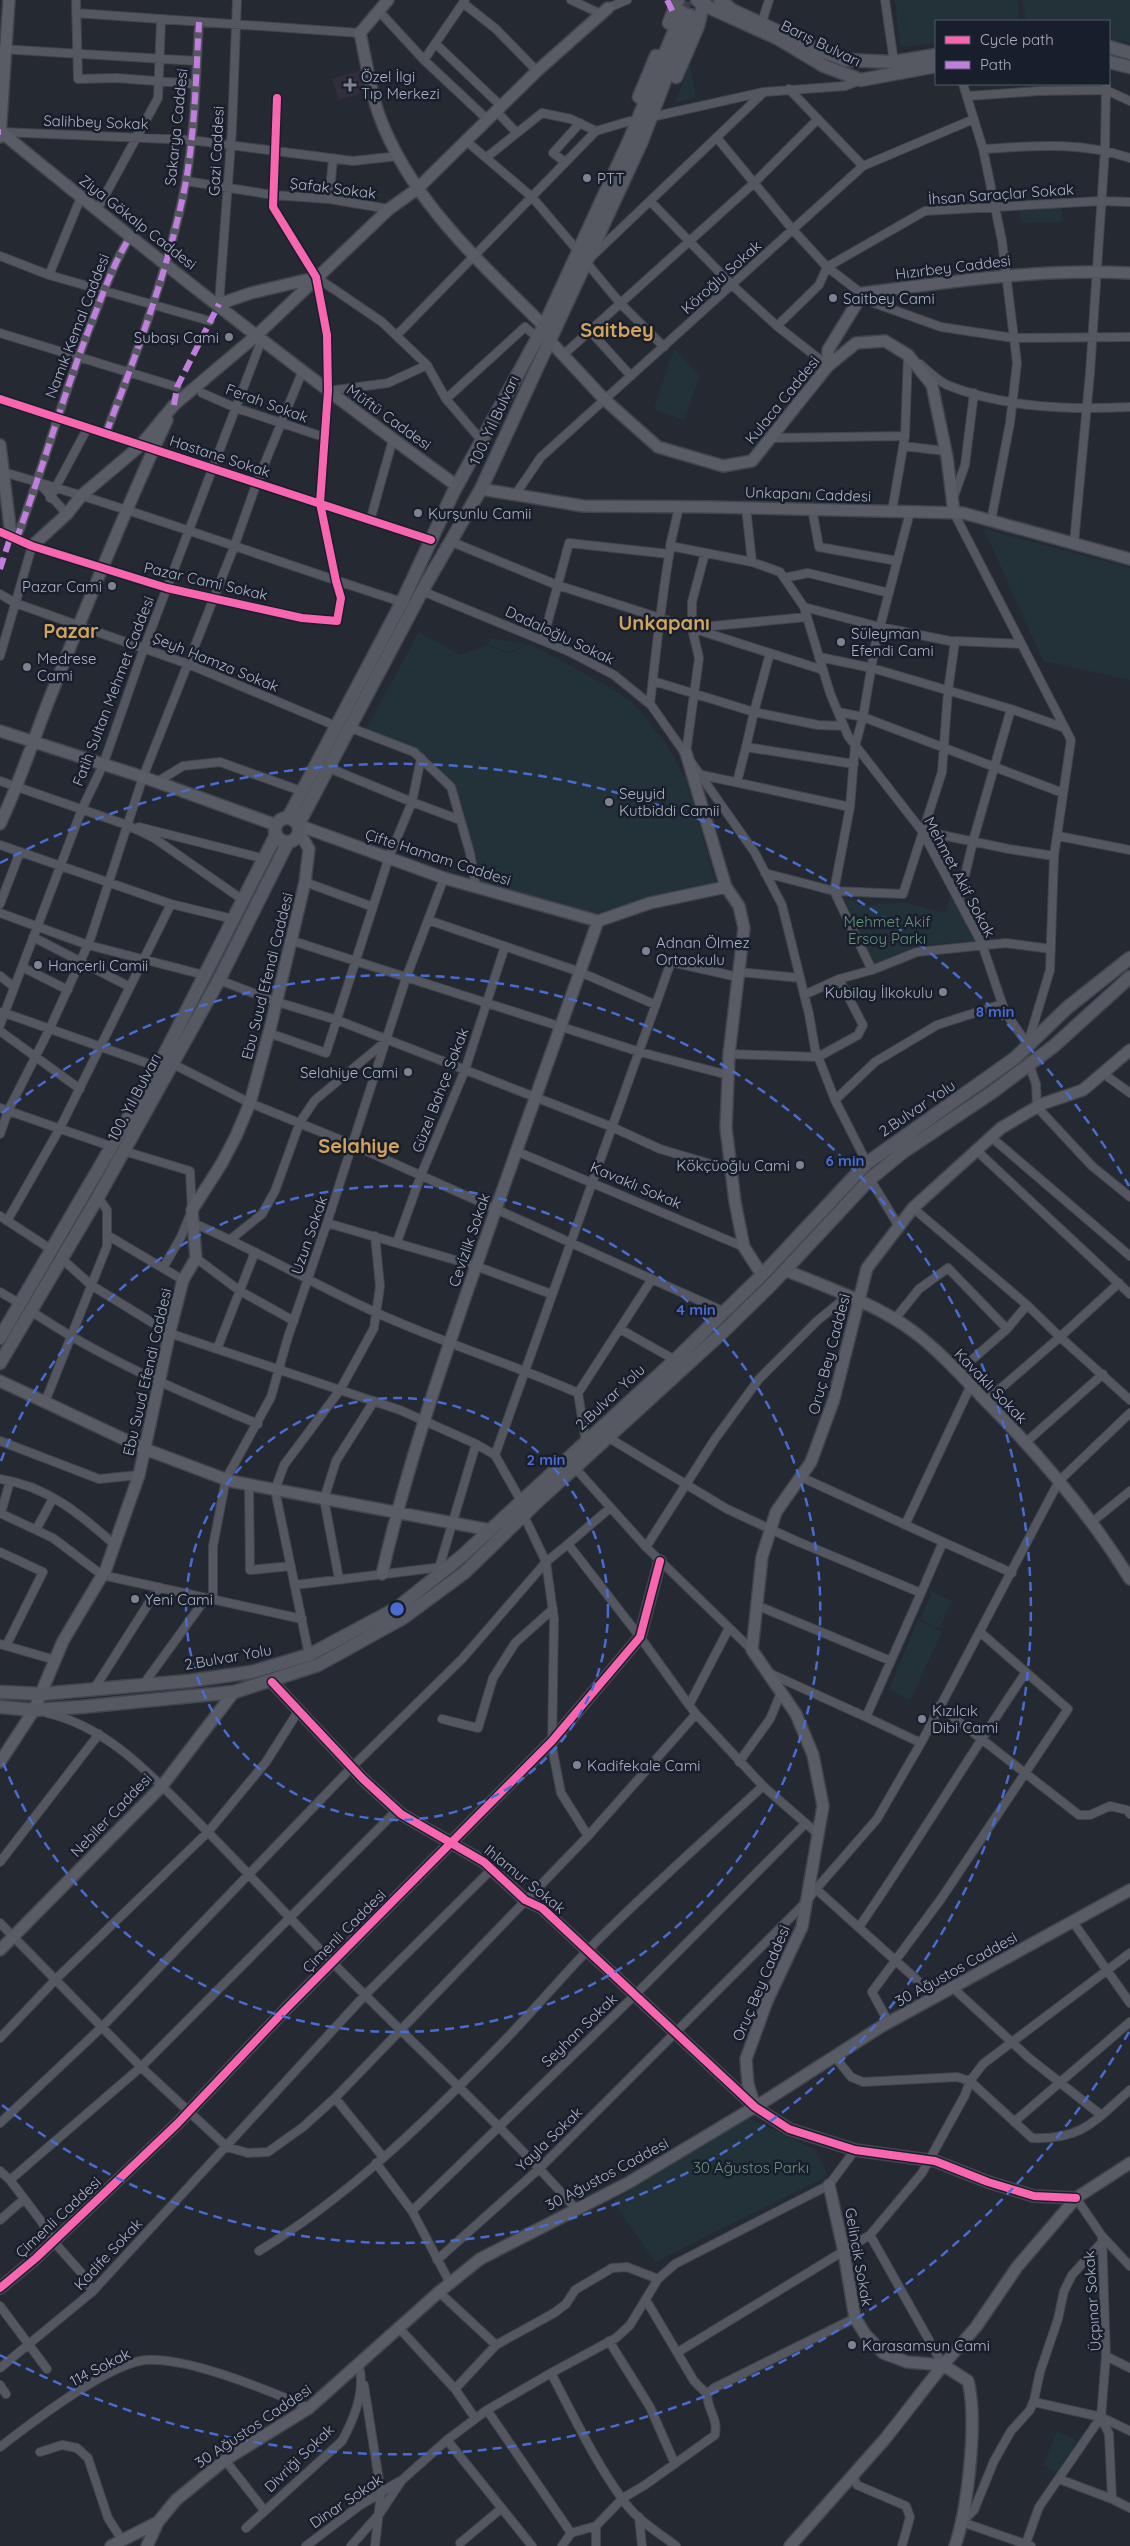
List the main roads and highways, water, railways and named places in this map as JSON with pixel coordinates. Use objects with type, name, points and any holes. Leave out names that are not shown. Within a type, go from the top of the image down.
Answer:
[{"type":"main road","points":[[0,134],[3,49],[9,0]]},
{"type":"main road","points":[[388,0],[360,33],[379,114],[399,156],[417,189],[474,256],[544,326]]},
{"type":"main road","points":[[635,142],[630,121],[681,10],[682,4],[701,1],[698,26]]},
{"type":"main road","name":"Barış Bulvarı","points":[[701,1],[724,7],[762,22],[814,48],[845,60],[894,62],[935,55]]},
{"type":"main road","points":[[32,546],[66,514],[82,495],[140,446],[174,405],[260,337],[316,277],[389,209],[417,189],[537,71],[607,7]]},
{"type":"main road","points":[[635,142],[656,116],[667,97],[703,18],[724,7]]},
{"type":"main road","name":"Barış Bulvarı","points":[[724,7],[824,66],[861,80],[935,66]]},
{"type":"main road","name":"100. Yıl Bulvarı","points":[[295,825],[301,791],[402,602],[455,489],[586,262],[635,142],[681,10]]},
{"type":"main road","points":[[1110,47],[1130,53]]},
{"type":"main road","points":[[1110,62],[1130,67]]},
{"type":"main road","name":"Ziya Gökalp Caddesi","points":[[0,134],[260,337]]},
{"type":"main road","name":"100. Yıl Bulvarı","points":[[295,825],[330,768],[422,591],[452,542],[482,486],[543,339],[544,326],[578,251],[635,142]]},
{"type":"main road","name":"Hızırbey Caddesi","points":[[828,366],[828,350],[864,293],[1006,275],[1096,271],[1130,273]]},
{"type":"main road","points":[[219,304],[251,293],[316,277]]},
{"type":"main road","name":"Müftü Caddesi","points":[[260,337],[455,489]]},
{"type":"main road","name":"Kulaca Caddesi","points":[[543,339],[563,355],[605,400],[658,447],[722,466],[752,461],[828,366],[856,343],[885,341],[908,355],[932,385],[946,451],[954,513]]},
{"type":"main road","points":[[0,824],[17,787],[32,742],[79,624],[174,405]]},
{"type":"main road","points":[[0,445],[1,471],[9,536]]},
{"type":"main road","points":[[464,472],[482,486]]},
{"type":"main road","name":"Unkapanı Caddesi","points":[[482,486],[514,495],[583,506],[954,513],[1130,558]]},
{"type":"main road","points":[[455,489],[473,504]]},
{"type":"main road","points":[[0,731],[157,782],[276,830],[281,840],[288,842],[295,839],[295,825],[282,819],[276,830]]},
{"type":"main road","points":[[686,753],[726,887],[739,906],[744,928],[729,1054],[726,1128],[734,1202],[744,1247],[762,1275]]},
{"type":"main road","name":"Çifte Hamam Caddesi","points":[[295,825],[444,878],[598,921]]},
{"type":"main road","name":"Ebu Suud Efendi Caddesi","points":[[0,1762],[34,1710],[63,1641],[102,1575],[115,1545],[139,1475],[169,1333],[183,1280],[196,1258],[192,1210],[222,1164],[250,1103],[292,941],[305,882],[309,849],[295,825]]},
{"type":"main road","name":"100. Yıl Bulvarı","points":[[0,1338],[19,1303],[98,1197],[118,1149],[204,975],[265,859],[276,830]]},
{"type":"main road","name":"100. Yıl Bulvarı","points":[[0,1363],[31,1311],[56,1254],[219,980],[288,842]]},
{"type":"main road","points":[[598,921],[650,903],[726,887]]},
{"type":"main road","name":"Cevizlik Sokak","points":[[382,1574],[396,1512],[424,1420],[496,1208],[598,921]]},
{"type":"main road","name":"2.Bulvar Yolu","points":[[0,1692],[41,1694],[143,1685],[252,1672],[309,1655],[396,1608],[490,1530],[675,1360],[762,1275],[867,1163],[984,1082],[1028,1045],[1062,1012],[1130,958]]},
{"type":"main road","name":"2.Bulvar Yolu","points":[[0,1707],[34,1710],[81,1707],[234,1692],[272,1682],[318,1665],[403,1618],[464,1573],[609,1438],[785,1270],[870,1179],[903,1152],[991,1094],[1130,978]]},
{"type":"main road","points":[[1062,1012],[1076,1025]]},
{"type":"main road","name":"Oruç Bey Caddesi","points":[[755,2107],[748,2084],[746,2059],[767,2001],[802,1926],[823,1806],[813,1755],[796,1714],[752,1650],[762,1557],[776,1512],[810,1462],[834,1399],[855,1299],[868,1268],[898,1225],[913,1208],[1001,1128],[1037,1107],[1083,1090],[1130,1050]]},
{"type":"main road","name":"Kavaklı Sokak","points":[[785,1270],[855,1299],[914,1332],[971,1385],[1059,1481],[1107,1542],[1130,1579]]},
{"type":"main road","points":[[0,1381],[145,1448],[226,1480],[490,1530]]},
{"type":"main road","name":"Çimenli Caddesi","points":[[0,2288],[53,2241],[189,2111],[285,2010],[552,1741],[640,1637],[660,1561]]},
{"type":"main road","name":"Ihlamur Sokak","points":[[272,1682],[352,1767],[397,1810],[492,1869],[525,1900],[542,1908],[755,2107],[789,2129],[856,2150],[930,2160],[988,2182],[1034,2196],[1076,2198]]},
{"type":"main road","name":"Nebiler Caddesi","points":[[0,1950],[162,1786],[234,1692]]},
{"type":"main road","name":"30 Ağustos Caddesi","points":[[147,2546],[158,2522],[176,2500],[225,2460],[309,2408],[359,2366],[439,2292],[480,2259],[628,2183],[755,2107],[889,2023],[1130,1890]]},
{"type":"main road","points":[[790,2546],[885,2439],[943,2365],[976,2327],[1017,2267],[1076,2198],[1130,2163]]},
{"type":"main road","name":"Gelincik Sokak","points":[[829,2185],[844,2252],[854,2318],[864,2334],[883,2353],[907,2362],[943,2365]]},
{"type":"main road","points":[[943,2365],[968,2381],[972,2398],[967,2489],[962,2522],[955,2546]]},
{"type":"main road","points":[[111,2546],[158,2522]]},
{"type":"tunnel","points":[[682,12],[686,0]]},
{"type":"place","name":"Özel İlgi Tıp Merkezi","points":[[350,85]]},
{"type":"place","name":"PTT","points":[[587,178]]},
{"type":"place","name":"Saitbey Cami","points":[[833,298]]},
{"type":"place","name":"Subaşı Cami","points":[[229,337]]},
{"type":"place","name":"Kurşunlu Camii","points":[[418,513]]},
{"type":"place","name":"Pazar Cami","points":[[112,586]]},
{"type":"place","name":"Süleyman Efendi Cami","points":[[841,642]]},
{"type":"place","name":"Medrese Cami","points":[[27,667]]},
{"type":"place","name":"Seyyid Kutbiddi Camii","points":[[609,802]]},
{"type":"place","name":"Adnan Ölmez Ortaokulu","points":[[646,951]]},
{"type":"place","name":"Hançerli Camii","points":[[38,965]]},
{"type":"place","name":"Kubilay İlkokulu","points":[[943,992]]},
{"type":"place","name":"Selahiye Cami","points":[[408,1072]]},
{"type":"place","name":"Kökçüoğlu Cami","points":[[800,1165]]},
{"type":"place","name":"Yeni Cami","points":[[135,1599]]},
{"type":"place","name":"Kızılcık Dibi Cami","points":[[922,1719]]},
{"type":"place","name":"Kadifekale Cami","points":[[577,1765]]},
{"type":"place","name":"Karasamsun Cami","points":[[852,2345]]},
{"type":"district","name":"Saitbey","points":[[617,329]]},
{"type":"district","name":"Unkapanı","points":[[664,622]]},
{"type":"district","name":"Pazar","points":[[71,630]]},
{"type":"district","name":"Selahiye","points":[[359,1145]]},
{"type":"park label","name":"Mehmet Akif Ersoy Parkı","points":[[887,930]]},
{"type":"park label","name":"30 Ağustos Parkı","points":[[751,2167]]}]
